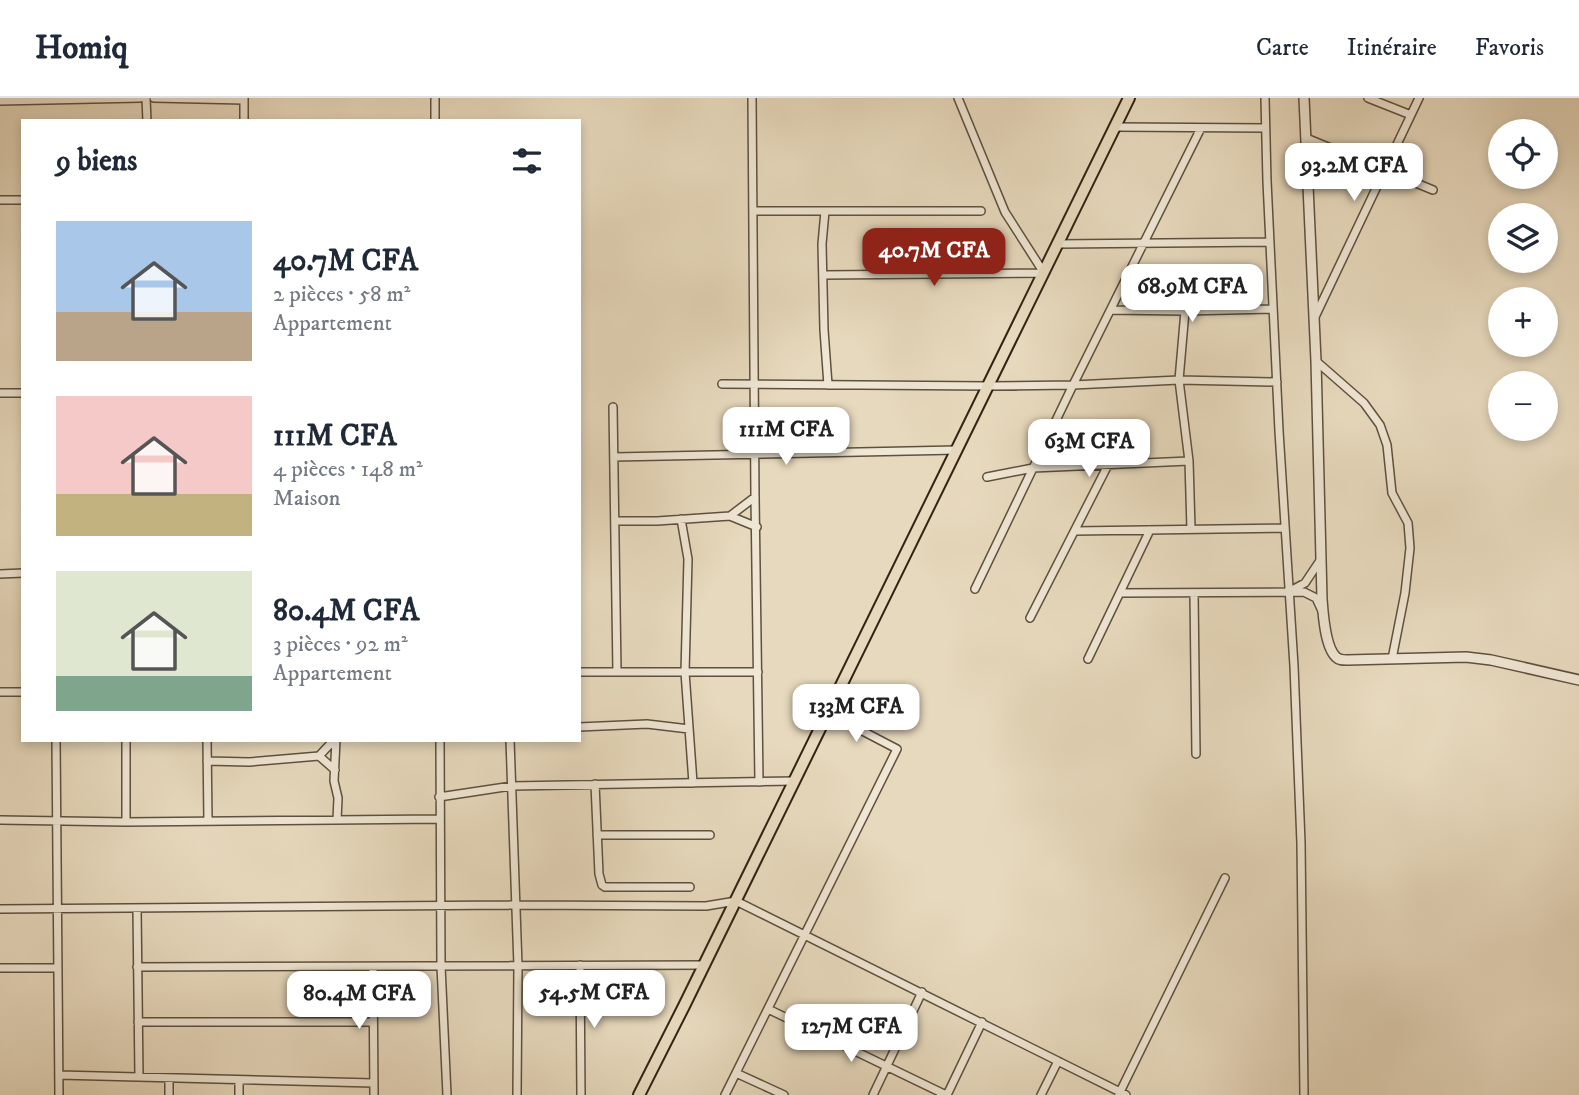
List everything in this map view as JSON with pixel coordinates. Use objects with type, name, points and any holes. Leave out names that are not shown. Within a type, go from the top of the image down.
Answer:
[{"type":"main road","points":[[639,1095],[1129,98]]},
{"type":"street","points":[[0,101],[140,98]]},
{"type":"street","points":[[146,98],[147,119]]},
{"type":"street","points":[[154,98],[244,99],[244,119]]},
{"type":"street","points":[[435,98],[435,119]]},
{"type":"street","points":[[752,98],[759,782]]},
{"type":"street","points":[[958,98],[1005,212],[1044,273]]},
{"type":"street","points":[[1265,98],[1273,309],[1294,666],[1301,844],[1304,1095]]},
{"type":"street","points":[[1304,98],[1316,361],[1323,615],[1334,656],[1347,660],[1457,657],[1483,659],[1579,680]]},
{"type":"street","points":[[1368,98],[1411,115]]},
{"type":"street","points":[[1314,319],[1419,98]]},
{"type":"street","points":[[1115,127],[1265,128]]},
{"type":"street","points":[[975,589],[1201,128]]},
{"type":"street","points":[[1306,138],[1433,190]]},
{"type":"street","points":[[0,200],[21,200]]},
{"type":"street","points":[[754,211],[981,211]]},
{"type":"street","points":[[825,211],[822,244],[828,385]]},
{"type":"street","points":[[1059,244],[1270,242]]},
{"type":"street","points":[[824,275],[1044,273]]},
{"type":"street","points":[[1111,310],[1273,309]]},
{"type":"street","points":[[1185,311],[1179,380],[1189,461],[1191,529]]},
{"type":"street","points":[[1316,361],[1364,402],[1380,425],[1387,445],[1392,493],[1408,523],[1405,593],[1392,659]]},
{"type":"street","points":[[722,384],[989,386],[1179,380],[1277,382]]},
{"type":"street","points":[[0,393],[21,393]]},
{"type":"street","points":[[613,407],[617,672]]},
{"type":"street","points":[[614,457],[957,450]]},
{"type":"street","points":[[987,477],[1033,468],[1189,461]]},
{"type":"street","points":[[1030,618],[1109,463]]},
{"type":"street","points":[[730,516],[755,497]]},
{"type":"street","points":[[615,521],[730,516],[757,527]]},
{"type":"street","points":[[681,519],[688,559],[685,672],[693,783]]},
{"type":"street","points":[[1075,531],[1285,528]]},
{"type":"street","points":[[1088,659],[1150,530]]},
{"type":"street","points":[[1288,592],[1305,583],[1321,559]]},
{"type":"street","points":[[0,574],[21,573]]},
{"type":"street","points":[[1120,593],[1304,592],[1313,596],[1323,615]]},
{"type":"street","points":[[1194,593],[1196,754]]},
{"type":"street","points":[[581,672],[758,672]]},
{"type":"street","points":[[0,692],[21,692]]},
{"type":"street","points":[[725,1095],[897,749],[828,713]]},
{"type":"street","points":[[581,727],[647,724],[689,729]]},
{"type":"street","points":[[55,742],[60,1095]]},
{"type":"street","points":[[126,742],[126,822]]},
{"type":"street","points":[[207,742],[208,821]]},
{"type":"street","points":[[207,761],[249,762],[319,756],[333,742]]},
{"type":"street","points":[[335,742],[337,820]]},
{"type":"street","points":[[440,742],[441,966],[447,1095]]},
{"type":"street","points":[[510,742],[518,966],[517,1095]]},
{"type":"street","points":[[319,756],[335,770]]},
{"type":"street","points":[[439,797],[512,786],[795,781]]},
{"type":"street","points":[[595,784],[599,874],[602,885],[690,887]]},
{"type":"street","points":[[0,820],[126,822],[440,819]]},
{"type":"street","points":[[597,835],[710,835]]},
{"type":"street","points":[[0,909],[706,906],[736,901],[1122,1094],[1225,878]]},
{"type":"street","points":[[137,908],[139,1077]]},
{"type":"street","points":[[137,967],[705,964]]},
{"type":"street","points":[[580,965],[581,1095]]},
{"type":"street","points":[[373,967],[374,1095]]},
{"type":"street","points":[[0,968],[58,968]]},
{"type":"street","points":[[873,1095],[922,992]]},
{"type":"street","points":[[768,1009],[947,1095],[982,1022]]},
{"type":"street","points":[[138,1022],[373,1022]]},
{"type":"street","points":[[1041,1095],[1058,1061]]},
{"type":"street","points":[[736,1073],[784,1095]]},
{"type":"street","points":[[59,1075],[373,1083]]},
{"type":"street","points":[[169,1078],[170,1095]]},
{"type":"street","points":[[239,1080],[239,1095]]}]
